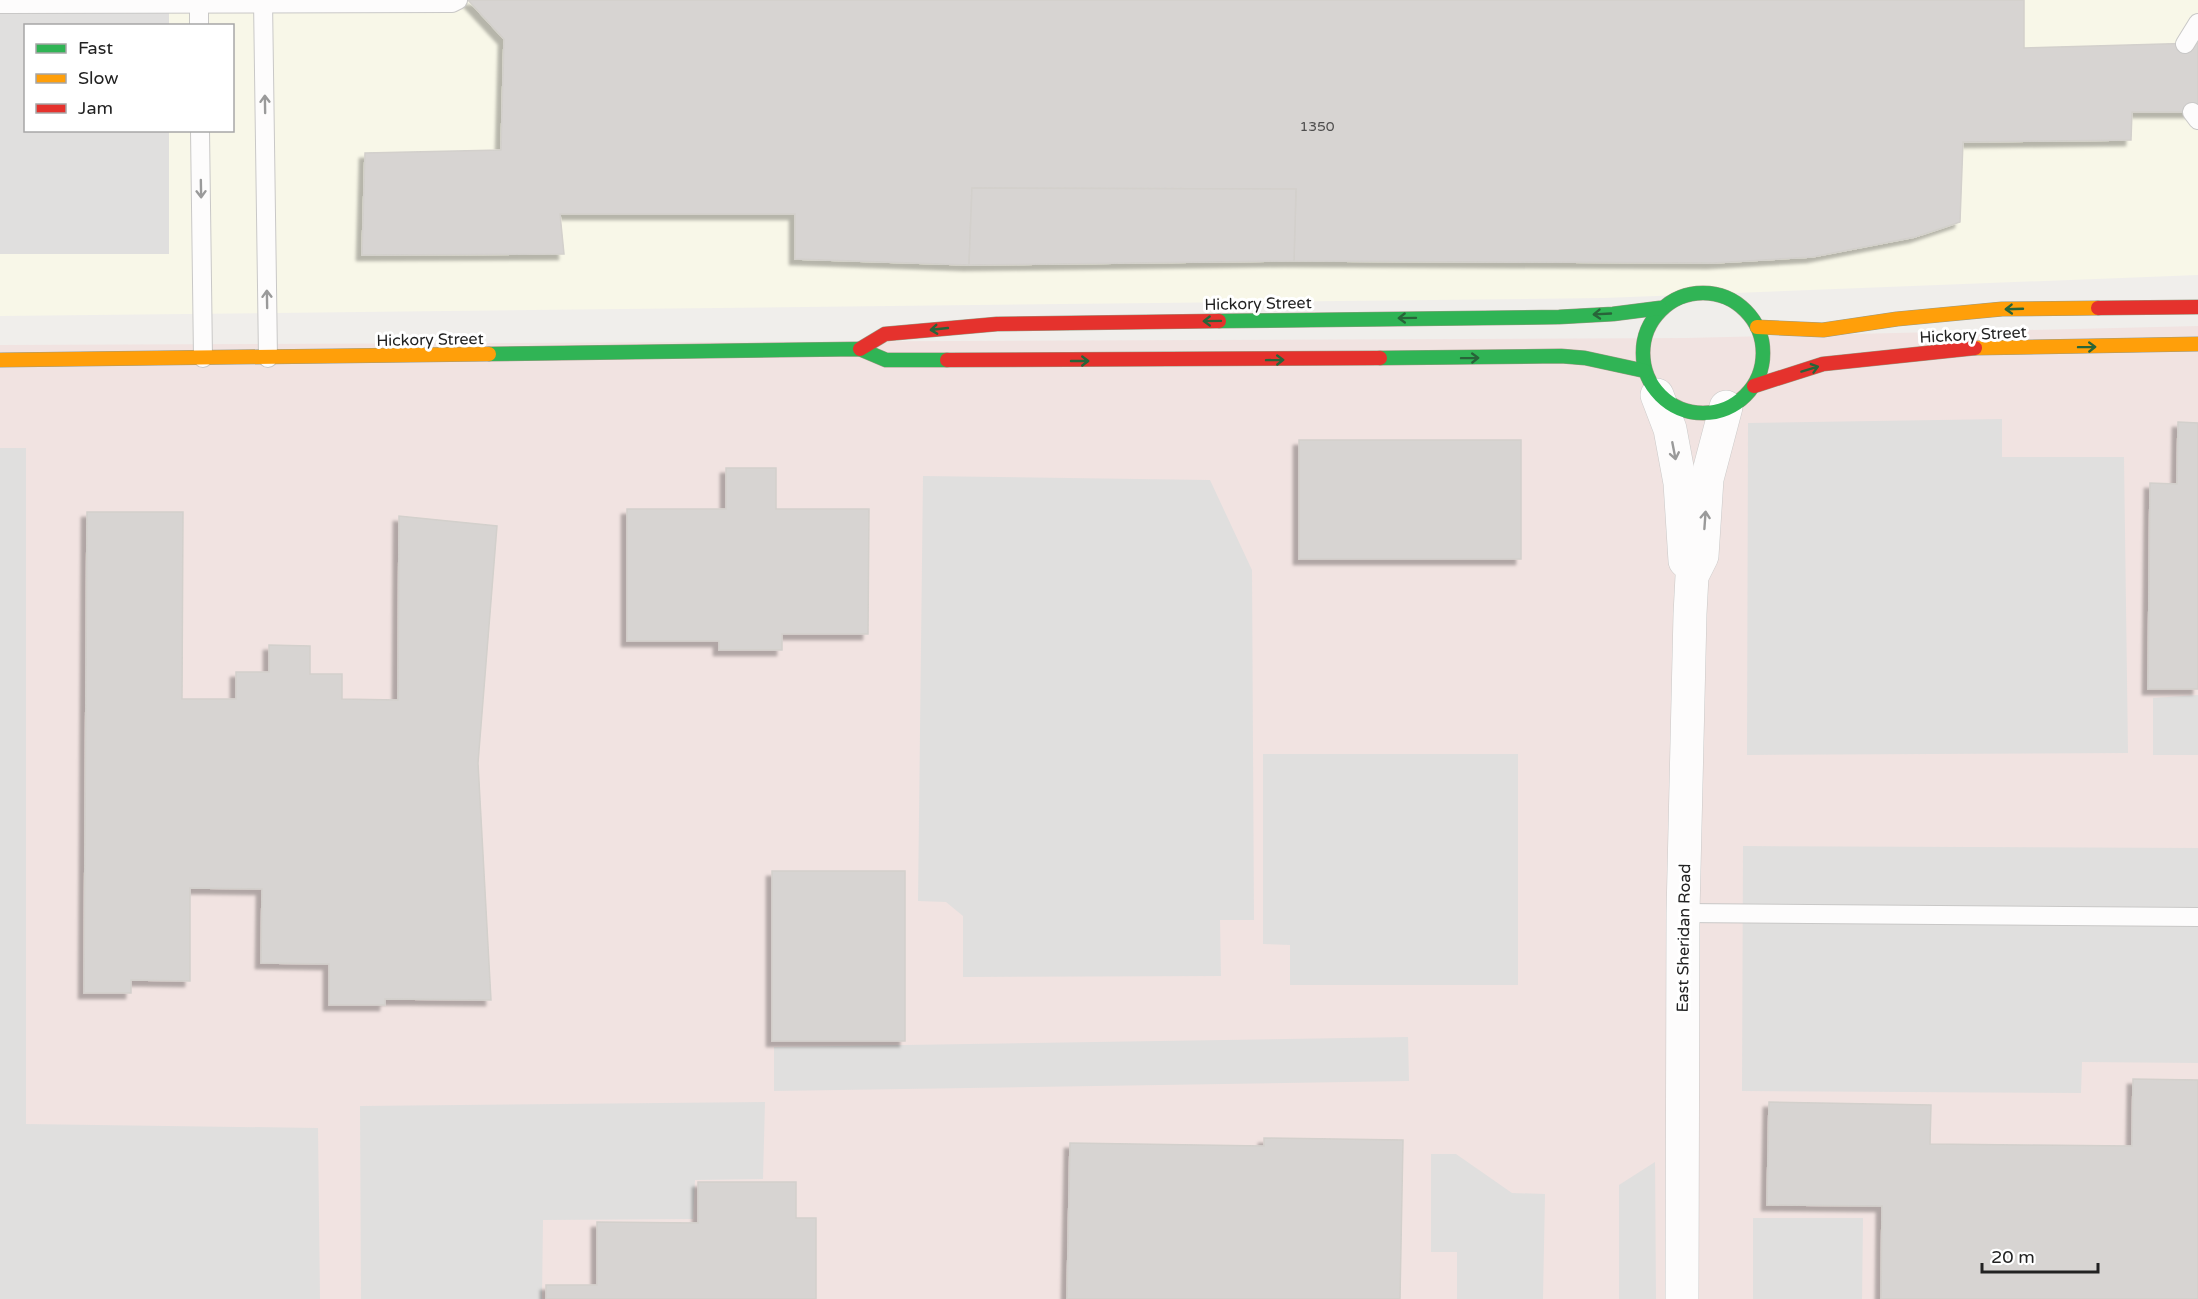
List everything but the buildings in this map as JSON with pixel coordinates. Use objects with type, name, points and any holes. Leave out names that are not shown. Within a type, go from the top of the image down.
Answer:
[{"type":"street","points":[[1715,295],[1729,298],[1740,304],[1757,327],[1762,346],[1761,372],[1754,386],[1745,396],[1726,407],[1714,411],[1689,411],[1678,407],[1651,383],[1643,356],[1646,335],[1660,308],[1684,298],[1715,295]]},
{"type":"street","name":"Hickory Street","points":[[1757,327],[1823,330],[1946,313],[2063,307],[2198,306]]},
{"type":"street","name":"Hickory Street","points":[[860,349],[885,334],[997,324],[1559,316],[1613,314],[1660,308]]},
{"type":"street","points":[[1250,320],[1251,360]]},
{"type":"street","name":"Hickory Street","points":[[1754,386],[1823,364],[1873,357],[1981,348],[2198,344]]},
{"type":"street","name":"Hickory Street","points":[[0,360],[860,349],[885,360],[1251,360],[1561,356],[1585,358],[1651,383]]},
{"type":"street","name":"East Sheridan Road","points":[[1651,383],[1672,440],[1680,483],[1684,557],[1692,576],[1683,913],[1682,1299]]},
{"type":"street","name":"East Sheridan Road","points":[[1692,576],[1702,556],[1707,479],[1726,407]]},
{"type":"lane","points":[[0,4],[263,1],[452,3],[459,0]]},
{"type":"lane","points":[[263,1],[268,358]]},
{"type":"lane","points":[[199,3],[199,24]]},
{"type":"lane","points":[[2185,44],[2198,23]]},
{"type":"lane","points":[[200,132],[203,358]]},
{"type":"lane","points":[[2063,307],[2063,347]]},
{"type":"lane","points":[[997,324],[1003,345],[1022,360]]},
{"type":"lane","points":[[1683,913],[2198,917]]},
{"type":"shaded area","points":[[0,0],[2198,0],[2198,275],[1604,298],[0,316]]},
{"type":"shaded area","points":[[0,0],[169,0],[169,24],[24,24],[24,132],[169,132],[169,254],[0,254]]},
{"type":"shaded area","points":[[2198,326],[2198,1299],[0,1299],[0,345],[1686,338]]},
{"type":"shaded area","points":[[2002,419],[2002,457],[2124,457],[2128,753],[1747,755],[1748,423]]},
{"type":"shaded area","points":[[0,448],[26,448],[26,1124],[318,1128],[320,1299],[0,1299]]},
{"type":"shaded area","points":[[923,476],[1210,480],[1252,570],[1254,920],[1220,920],[1221,976],[963,977],[963,916],[946,902],[918,901]]},
{"type":"shaded area","points":[[2198,695],[2198,755],[2153,755],[2153,698]]},
{"type":"shaded area","points":[[1263,754],[1518,754],[1518,985],[1290,985],[1290,945],[1263,944]]},
{"type":"shaded area","points":[[1743,846],[2198,848],[2198,1063],[2082,1062],[2081,1093],[1742,1091]]},
{"type":"shaded area","points":[[1408,1037],[1409,1081],[774,1091],[774,1047]]},
{"type":"shaded area","points":[[765,1102],[763,1179],[695,1180],[693,1219],[543,1220],[542,1299],[361,1299],[360,1106]]},
{"type":"shaded area","points":[[1431,1154],[1456,1154],[1512,1193],[1545,1194],[1543,1299],[1457,1299],[1457,1252],[1431,1252]]},
{"type":"shaded area","points":[[1655,1162],[1656,1299],[1619,1299],[1619,1185]]},
{"type":"shaded area","points":[[1753,1218],[1863,1218],[1862,1299],[1753,1299]]},
{"type":"traffic: fast","points":[[1703,293],[1726,298],[1745,311],[1758,330],[1763,353],[1758,376],[1745,395],[1726,408],[1703,413],[1680,408],[1661,395],[1648,376],[1643,353],[1648,330],[1661,311],[1680,298],[1703,293]]},
{"type":"traffic: fast","points":[[1219,321],[1559,317],[1613,314],[1660,308]]},
{"type":"traffic: fast","points":[[489,354],[860,349],[886,360],[947,360]]},
{"type":"traffic: fast","points":[[1380,358],[1561,356],[1585,358],[1645,371]]},
{"type":"traffic: slow","points":[[1757,327],[1823,330],[1897,319],[2002,309],[2098,308]]},
{"type":"traffic: slow","points":[[1975,348],[2198,344]]},
{"type":"traffic: slow","points":[[0,360],[489,354]]},
{"type":"traffic: jam","points":[[2098,308],[2198,307]]},
{"type":"traffic: jam","points":[[860,349],[885,334],[997,324],[1219,321]]},
{"type":"traffic: jam","points":[[1754,386],[1823,364],[1975,348]]},
{"type":"traffic: jam","points":[[947,360],[1380,358]]}]
